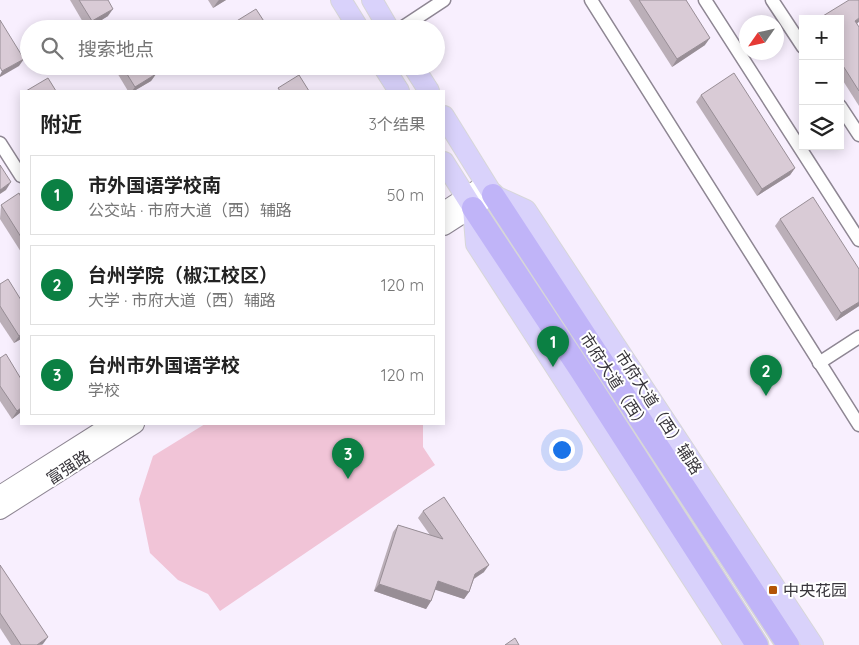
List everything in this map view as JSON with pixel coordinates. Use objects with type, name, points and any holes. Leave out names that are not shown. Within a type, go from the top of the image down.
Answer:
[{"type":"highway","name":"市府大道（西）","points":[[489,190],[788,645]]},
{"type":"highway","name":"市府大道（西）","points":[[470,202],[757,645]]},
{"type":"main road","points":[[341,0],[353,20]]},
{"type":"main road","points":[[372,0],[384,20]]},
{"type":"main road","points":[[389,75],[398,90]]},
{"type":"main road","points":[[419,75],[428,90]]},
{"type":"main road","name":"市府大道（西）","points":[[445,118],[489,190]]},
{"type":"main road","name":"市府大道（西）","points":[[445,164],[470,202]]},
{"type":"main road","points":[[445,225],[470,202],[489,190]]},
{"type":"main road","name":"市府大道（西）辅路","points":[[489,190],[526,210],[813,645]]},
{"type":"main road","points":[[445,210],[470,202]]},
{"type":"main road","points":[[470,202],[476,244],[735,645]]},
{"type":"main road","name":"富强路","points":[[0,495],[110,425]]},
{"type":"main road","name":"富强路","points":[[0,510],[133,425]]},
{"type":"street","points":[[414,20],[444,0]]},
{"type":"street","points":[[591,0],[859,425]]},
{"type":"street","points":[[705,0],[859,240]]},
{"type":"street","points":[[772,0],[799,41]]},
{"type":"street","points":[[844,112],[859,135]]},
{"type":"street","points":[[0,142],[20,174]]},
{"type":"street","points":[[819,363],[859,337]]},
{"type":"shaded area","points":[[203,425],[423,425],[423,447],[435,465],[220,611],[208,594],[178,580],[150,553],[139,499],[153,456]]},
{"type":"building","points":[[79,0],[108,0],[113,9],[91,20]]},
{"type":"building","points":[[639,0],[686,0],[710,38],[677,59]]},
{"type":"building","points":[[849,0],[859,0],[859,18],[855,21],[859,27],[859,91],[844,67],[844,15],[825,15]]},
{"type":"building","points":[[256,9],[263,20],[238,20]]},
{"type":"building","points":[[0,20],[20,52],[20,61],[2,71],[0,67]]},
{"type":"building","points":[[734,73],[795,168],[762,189],[701,95]]},
{"type":"building","points":[[128,75],[154,75],[135,87]]},
{"type":"building","points":[[299,75],[308,90],[279,90],[278,88]]},
{"type":"building","points":[[48,78],[55,90],[28,90]]},
{"type":"building","points":[[0,165],[11,182],[0,190]]},
{"type":"building","points":[[19,193],[20,235],[1,205]]},
{"type":"building","points":[[813,197],[859,269],[859,302],[841,313],[780,219]]},
{"type":"building","points":[[8,279],[20,298],[19,336],[0,306],[0,284]]},
{"type":"building","points":[[6,354],[20,377],[20,409],[17,411],[0,386],[0,358]]},
{"type":"building","points":[[444,497],[489,565],[475,574],[469,592],[438,581],[431,601],[379,584],[398,525],[443,539],[423,511]]},
{"type":"building","points":[[0,565],[48,637],[37,645],[21,645],[0,613]]},
{"type":"building","points":[[515,638],[519,645],[505,645]]},
{"type":"place","name":"市外国语学校南","points":[[553,367]]},
{"type":"place","name":"台州学院（椒江校区）","points":[[766,396]]},
{"type":"place","name":"台州市外国语学校","points":[[348,479]]},
{"type":"place","name":"中央花园","points":[[773,590]]}]
